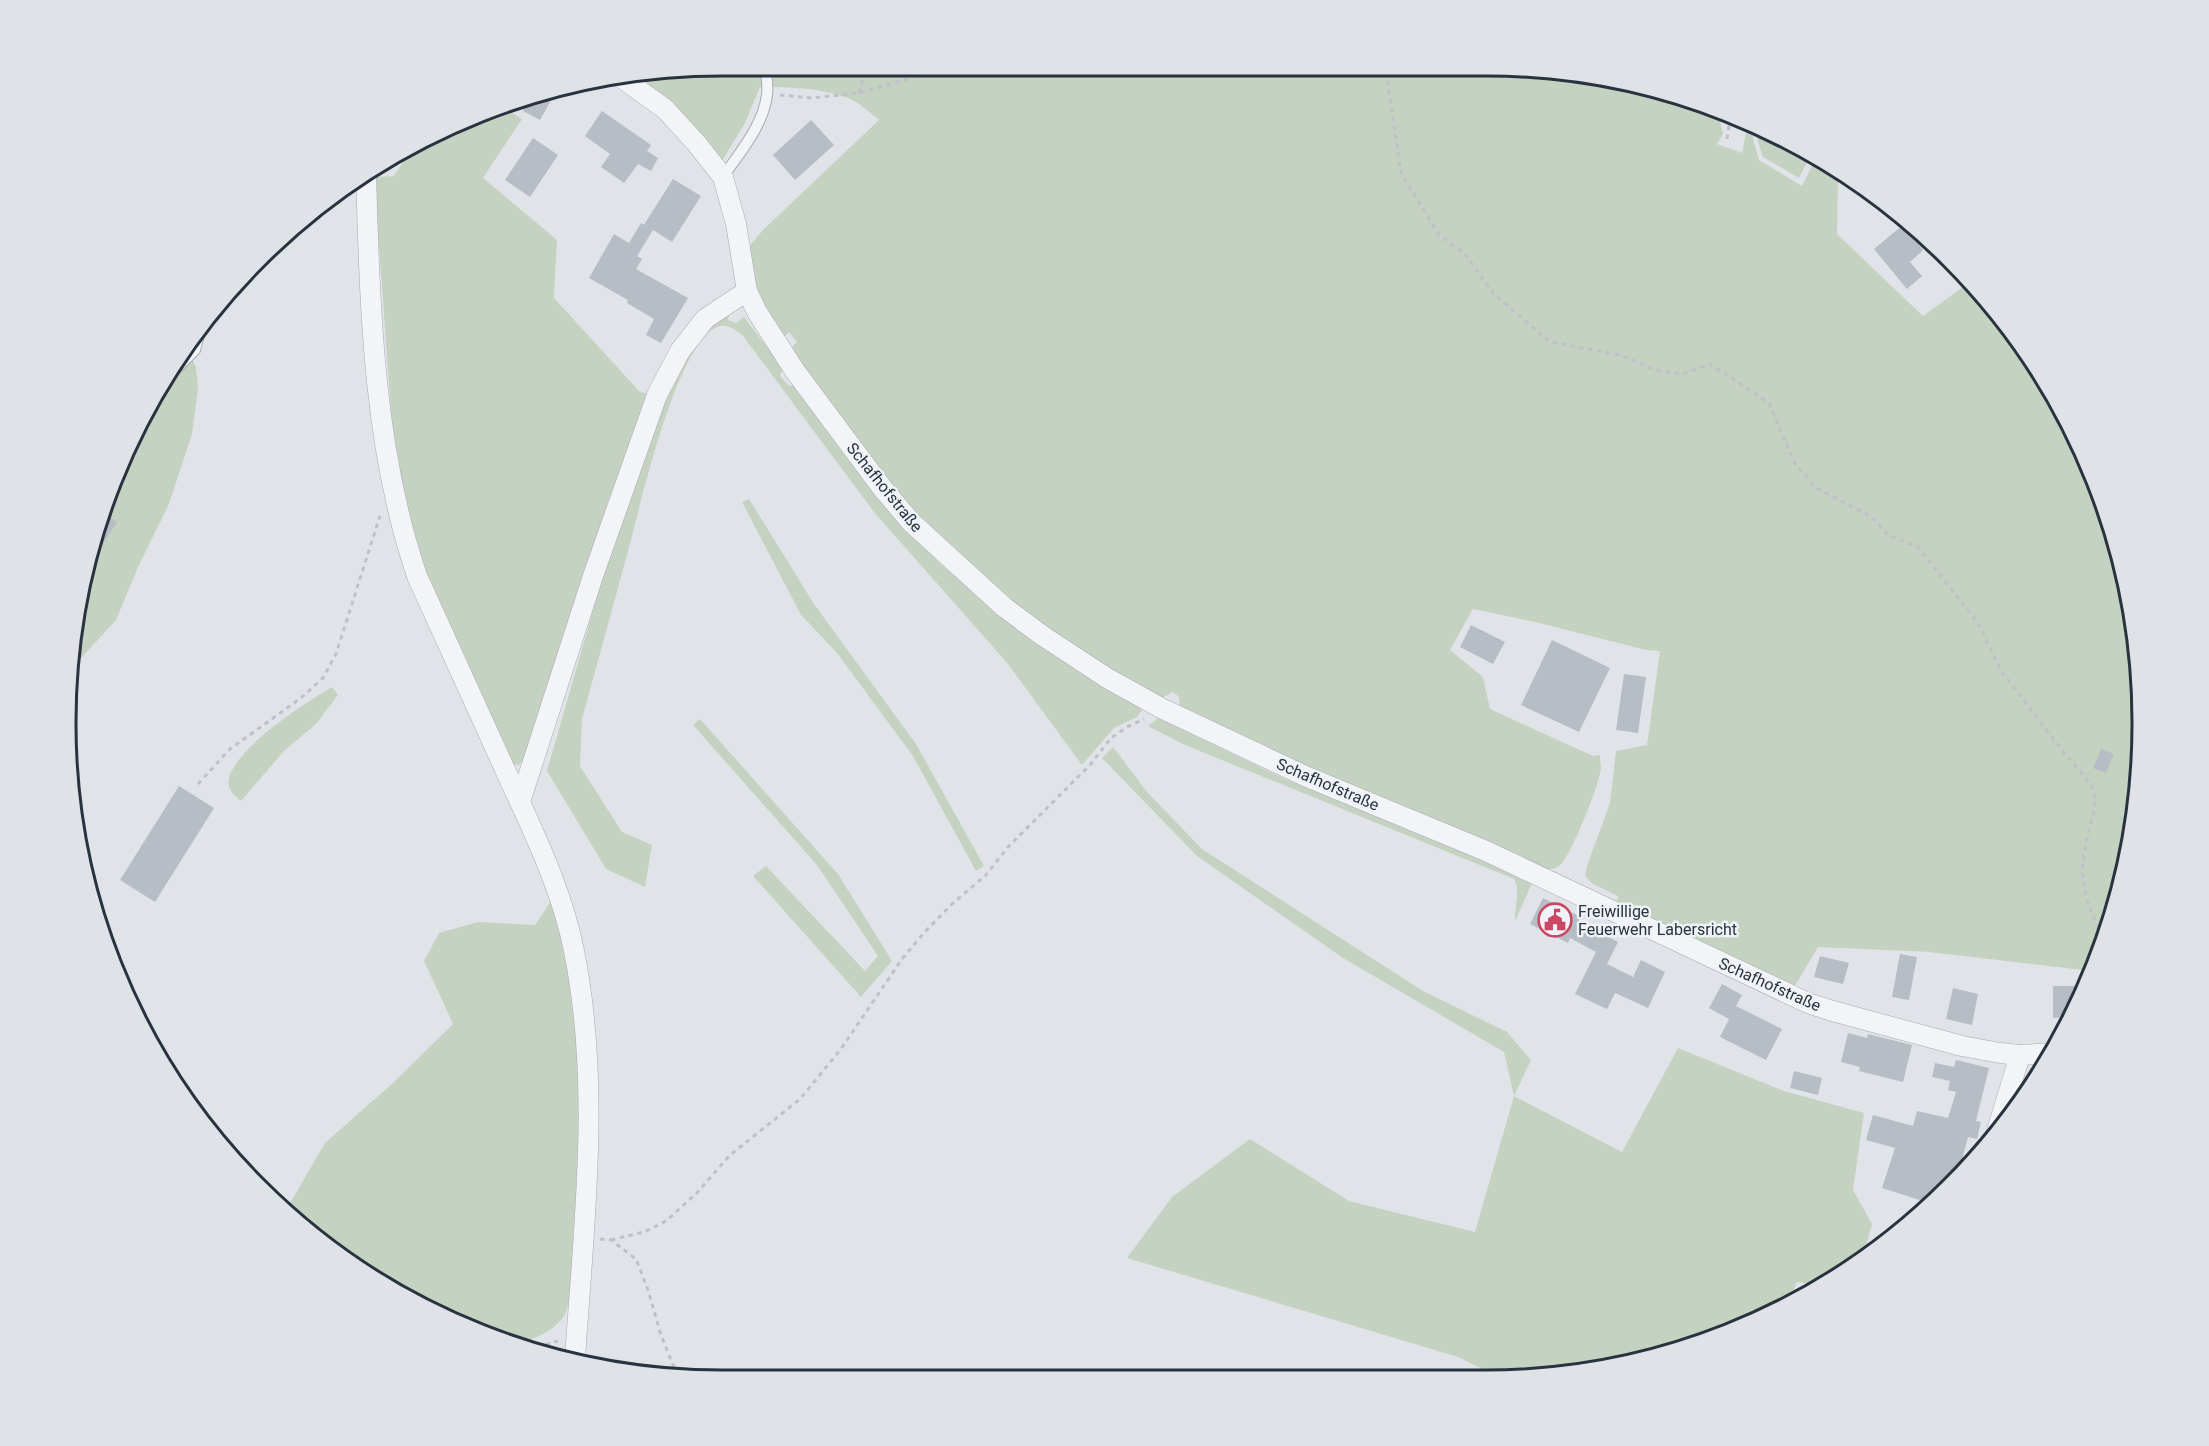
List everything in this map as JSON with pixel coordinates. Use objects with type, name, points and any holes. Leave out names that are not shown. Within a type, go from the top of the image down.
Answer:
[{"type":"street","points":[[630,84],[665,109],[698,144],[723,177]]},
{"type":"street","name":"Schafhofstraße","points":[[723,177],[736,224],[747,291],[757,312],[795,371],[883,489],[911,522],[1011,613],[1107,678],[1161,708],[1305,776],[1486,851],[1808,1003],[1962,1046],[2020,1055],[2041,1054]]},
{"type":"street","points":[[366,184],[374,351],[386,450],[399,519],[417,576],[542,851],[560,901],[574,951],[588,1071],[588,1148],[584,1239],[575,1352]]},
{"type":"street","points":[[520,802],[593,576],[657,395],[680,351],[705,319],[747,291]]},
{"type":"street","points":[[2001,1114],[2020,1055]]},
{"type":"lane","points":[[723,177],[756,126],[764,109],[767,94],[766,76]]},
{"type":"path","points":[[859,93],[864,76]]},
{"type":"path","points":[[767,94],[811,98],[859,93],[916,76]]},
{"type":"path","points":[[1387,76],[1401,173],[1439,235],[1464,253],[1494,294],[1550,342],[1620,355],[1656,370],[1682,374],[1710,364],[1769,402],[1794,462],[1816,488],[1872,517],[1888,535],[1918,547],[1978,623],[2002,672],[2091,784],[2095,797],[2094,812],[2082,868],[2086,897],[2099,927]]},
{"type":"path","points":[[1727,138],[1729,125]]},
{"type":"path","points":[[198,784],[230,749],[301,698],[323,678],[336,654],[381,514]]},
{"type":"path","points":[[584,1239],[611,1240],[644,1232],[666,1221],[696,1194],[729,1156],[800,1099],[841,1049],[902,959],[923,934],[952,904],[986,875],[1008,847],[1090,765],[1111,738],[1161,708]]},
{"type":"path","points":[[611,1240],[636,1259],[673,1367]]},
{"type":"green space","points":[[723,76],[1486,76],[1528,78],[1612,89],[1694,111],[1720,121],[1723,134],[1717,144],[1742,153],[1746,132],[1754,135],[1759,160],[1802,186],[1812,165],[1838,181],[1837,234],[1923,316],[1963,287],[1999,329],[2024,364],[2066,437],[2098,515],[2120,597],[2127,639],[2131,681],[2131,765],[2120,849],[2098,931],[2083,970],[1929,952],[1818,947],[1793,989],[1616,903],[1618,896],[1593,884],[1585,876],[1610,803],[1616,751],[1647,745],[1660,651],[1646,650],[1473,609],[1450,650],[1483,677],[1490,709],[1593,756],[1600,755],[1601,768],[1591,803],[1567,856],[1557,868],[1553,869],[1546,869],[1290,760],[1180,709],[1179,697],[1173,692],[1162,698],[1099,663],[1032,618],[943,541],[897,495],[789,350],[797,342],[789,332],[782,339],[761,304],[752,276],[747,249],[763,230],[879,120],[856,102],[838,95],[804,89],[760,87],[745,123],[722,161],[640,82]]},
{"type":"green space","points":[[512,112],[522,119],[483,178],[557,240],[554,298],[639,391],[650,395],[524,759],[519,765],[509,763],[424,577],[395,467],[374,179],[394,176],[404,161],[437,143]]},
{"type":"green space","points":[[1758,137],[1772,143],[1807,162],[1799,178],[1763,157]]},
{"type":"green space","points":[[729,314],[728,320],[736,323],[744,317],[783,368],[780,376],[789,386],[794,385],[880,500],[908,532],[944,567],[1014,626],[1142,710],[1137,717],[1114,728],[1082,765],[1008,664],[874,512],[743,336],[730,327],[719,326],[700,342],[686,367],[660,432],[582,719],[580,766],[622,832],[652,845],[645,887],[606,869],[547,771],[598,593],[656,415],[701,331]]},
{"type":"green space","points":[[191,356],[196,367],[198,389],[192,434],[169,504],[138,567],[116,620],[80,659],[89,597],[111,515],[143,437]]},
{"type":"green space","points":[[749,499],[814,604],[916,744],[984,866],[976,871],[913,756],[837,653],[801,615],[742,502]]},
{"type":"green space","points":[[332,687],[338,695],[316,724],[284,751],[241,801],[237,798],[229,787],[230,774],[238,760],[268,731]]},
{"type":"green space","points":[[1158,718],[1285,779],[1440,841],[1532,883],[1515,921],[1517,894],[1514,879],[1185,745],[1148,726]]},
{"type":"green space","points":[[700,719],[838,874],[892,961],[861,997],[753,876],[766,866],[865,971],[878,956],[817,865],[693,725]]},
{"type":"green space","points":[[1113,747],[1148,793],[1202,849],[1423,991],[1507,1032],[1531,1060],[1514,1096],[1504,1052],[1343,958],[1197,856],[1102,758]]},
{"type":"green space","points":[[551,901],[570,984],[575,1026],[579,1112],[572,1279],[569,1299],[564,1316],[560,1321],[543,1334],[529,1339],[476,1320],[400,1283],[329,1236],[290,1203],[325,1143],[394,1082],[453,1024],[424,961],[439,933],[478,922],[535,925]]},
{"type":"green space","points":[[1678,1048],[1784,1091],[1864,1113],[1853,1190],[1872,1224],[1866,1246],[1808,1283],[1797,1282],[1793,1291],[1772,1303],[1694,1335],[1612,1357],[1570,1364],[1485,1370],[1458,1357],[1127,1258],[1172,1197],[1250,1139],[1349,1201],[1475,1232],[1514,1096],[1622,1152]]},
{"type":"building","points":[[551,101],[540,120],[523,111],[524,108]]},
{"type":"building","points":[[602,111],[651,145],[647,151],[658,158],[651,171],[638,164],[624,183],[601,167],[610,154],[585,136]]},
{"type":"building","points":[[811,120],[834,145],[795,180],[773,155]]},
{"type":"building","points":[[533,138],[558,155],[530,197],[505,180]]},
{"type":"building","points":[[673,179],[701,196],[672,242],[653,230],[637,256],[642,259],[636,269],[688,298],[661,343],[646,335],[654,319],[627,303],[628,300],[589,278],[614,234],[629,243],[641,223],[644,225]]},
{"type":"building","points":[[1900,227],[1923,250],[1910,262],[1922,276],[1907,289],[1874,249]]},
{"type":"building","points":[[110,518],[117,522],[102,546]]},
{"type":"building","points":[[1471,625],[1505,642],[1493,664],[1460,647]]},
{"type":"building","points":[[1552,640],[1610,668],[1579,732],[1521,705]]},
{"type":"building","points":[[1624,674],[1646,677],[1638,733],[1616,730]]},
{"type":"building","points":[[2101,749],[2114,754],[2106,773],[2093,768]]},
{"type":"building","points":[[179,786],[214,808],[155,902],[120,880]]},
{"type":"building","points":[[1543,898],[1581,917],[1579,921],[1618,942],[1607,964],[1633,977],[1641,960],[1665,972],[1648,1008],[1615,993],[1607,1009],[1575,994],[1596,952],[1570,938],[1568,943],[1530,924]]},
{"type":"building","points":[[1900,954],[1917,957],[1909,1000],[1892,997]]},
{"type":"building","points":[[1820,956],[1849,963],[1843,984],[1814,977]]},
{"type":"building","points":[[1722,984],[1742,995],[1736,1006],[1782,1029],[1766,1060],[1720,1037],[1729,1019],[1709,1008]]},
{"type":"building","points":[[2053,986],[2076,986],[2061,1018],[2053,1018]]},
{"type":"building","points":[[1953,988],[1978,994],[1972,1025],[1946,1019]]},
{"type":"building","points":[[1848,1033],[1867,1038],[1868,1034],[1912,1045],[1903,1082],[1859,1071],[1860,1067],[1841,1062]]},
{"type":"building","points":[[1956,1060],[1989,1068],[1976,1121],[1981,1122],[1977,1139],[1968,1137],[1962,1160],[1921,1200],[1882,1188],[1895,1148],[1866,1140],[1873,1115],[1913,1126],[1917,1111],[1948,1118],[1956,1092],[1948,1090],[1950,1081],[1932,1077],[1935,1063],[1954,1067]]},
{"type":"building","points":[[1794,1071],[1822,1078],[1818,1095],[1790,1088]]},
{"type":"place","name":"Freiwillige Feuerwehr Labersricht","points":[[1555,920]]}]
